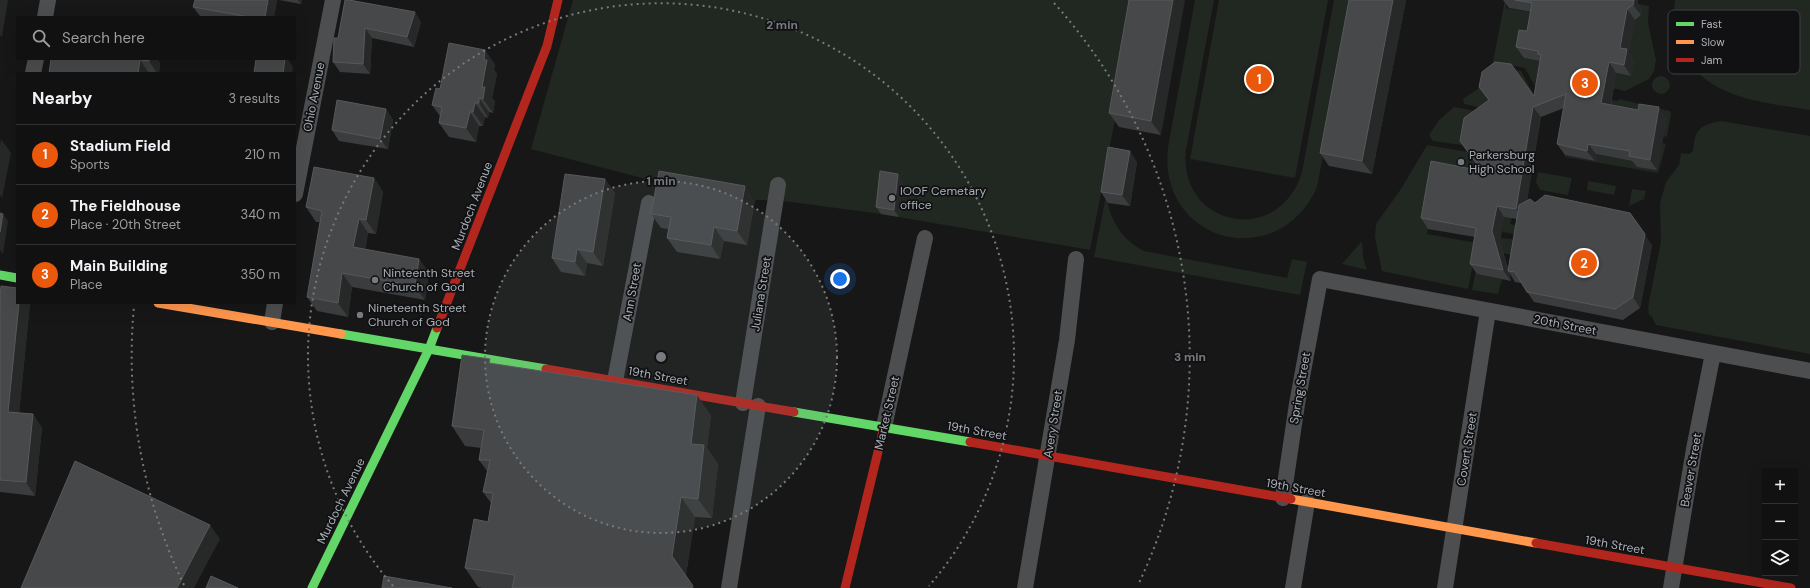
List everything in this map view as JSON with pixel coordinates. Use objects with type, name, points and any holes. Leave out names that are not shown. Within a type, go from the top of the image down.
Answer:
[{"type":"street","points":[[44,16],[48,0]]},
{"type":"street","name":"Ohio Avenue","points":[[296,189],[333,0]]},
{"type":"street","name":"Murdoch Avenue","points":[[312,588],[429,349],[547,46],[558,0]]},
{"type":"street","points":[[33,72],[36,60]]},
{"type":"street","name":"Juliana Street","points":[[729,588],[750,404],[778,185]]},
{"type":"street","name":"Ann Street","points":[[615,381],[649,203]]},
{"type":"street","name":"Market Street","points":[[845,588],[884,427],[925,238]]},
{"type":"street","name":"Avery Street","points":[[1025,588],[1067,340],[1076,260]]},
{"type":"street","points":[[0,275],[16,278]]},
{"type":"street","name":"20th Street","points":[[1320,279],[1810,372]]},
{"type":"street","name":"Spring Street","points":[[1282,498],[1297,404],[1320,279]]},
{"type":"street","name":"19th Street","points":[[164,304],[884,427],[1791,588]]},
{"type":"street","points":[[272,322],[275,304]]},
{"type":"street","name":"Covert Street","points":[[1445,588],[1488,310]]},
{"type":"street","name":"Beaver Street","points":[[1671,588],[1694,450],[1713,353]]},
{"type":"street","points":[[1292,588],[1308,502]]},
{"type":"shaded area","points":[[573,0],[1138,0],[1090,250],[881,214],[776,200],[755,200],[669,185],[531,149]]},
{"type":"shaded area","points":[[1195,0],[1214,0],[1186,150],[1188,176],[1198,197],[1213,211],[1233,218],[1254,219],[1273,211],[1290,196],[1302,172],[1334,0],[1353,0],[1317,187],[1299,214],[1276,231],[1250,238],[1224,236],[1200,225],[1181,206],[1170,180],[1168,147]]},
{"type":"shaded area","points":[[1219,0],[1328,0],[1295,178],[1190,159]]},
{"type":"shaded area","points":[[1505,0],[1507,0],[1506,8],[1540,14],[1524,58],[1546,62],[1543,101],[1525,68],[1493,62]]},
{"type":"shaded area","points":[[1675,0],[1810,0],[1810,110],[1771,104],[1733,94],[1716,86],[1699,74],[1800,74],[1800,10],[1674,10]]},
{"type":"shaded area","points":[[1638,4],[1649,6],[1648,23],[1656,60],[1654,71],[1649,79],[1625,91],[1608,87],[1610,72],[1631,76],[1628,58],[1635,17],[1641,15],[1642,10],[1637,7]]},
{"type":"shaded area","points":[[1491,66],[1521,71],[1538,103],[1494,107],[1490,110],[1464,104],[1463,99],[1488,82]]},
{"type":"shaded area","points":[[1657,76],[1665,76],[1670,81],[1668,92],[1665,94],[1657,94],[1652,89],[1652,81]]},
{"type":"shaded area","points":[[1606,99],[1618,101],[1619,99],[1670,111],[1671,114],[1667,137],[1663,136],[1666,118],[1603,113]]},
{"type":"shaded area","points":[[1454,107],[1493,114],[1469,146],[1433,141],[1429,135],[1439,120]]},
{"type":"shaded area","points":[[1721,121],[1810,136],[1810,354],[1656,325],[1652,317],[1649,315],[1648,307],[1661,241],[1660,203],[1666,182],[1679,165],[1681,153],[1689,154],[1693,151],[1697,133],[1708,124]]},
{"type":"shaded area","points":[[1533,122],[1428,229],[1427,234],[1477,243],[1468,289],[1382,271],[1375,237],[1376,224],[1401,189],[1427,145],[1468,152],[1482,172]]},
{"type":"shaded area","points":[[1662,143],[1666,144],[1658,173],[1565,157],[1565,155],[1594,161],[1596,154],[1637,162],[1657,170]]},
{"type":"shaded area","points":[[1538,172],[1572,178],[1568,195],[1540,190],[1536,182]]},
{"type":"shaded area","points":[[1588,181],[1616,186],[1614,195],[1587,190]]},
{"type":"shaded area","points":[[1632,189],[1646,191],[1644,199],[1629,206]]},
{"type":"shaded area","points":[[1106,196],[1114,221],[1118,228],[1129,241],[1144,251],[1287,278],[1292,259],[1307,262],[1300,295],[1094,257]]},
{"type":"shaded area","points":[[1504,217],[1512,218],[1510,224],[1519,226],[1515,234],[1502,232]]},
{"type":"shaded area","points":[[1501,238],[1512,239],[1517,244],[1513,255],[1482,249],[1477,274],[1502,279],[1498,294],[1472,290],[1482,239],[1500,242]]},
{"type":"shaded area","points":[[1362,241],[1363,257],[1367,270],[1342,264]]},
{"type":"building","points":[[195,0],[268,0],[265,16],[243,16],[193,7]]},
{"type":"building","points":[[345,0],[415,12],[407,37],[365,28],[363,64],[333,62],[334,38],[338,38]]},
{"type":"building","points":[[1129,0],[1173,0],[1151,121],[1109,113]]},
{"type":"building","points":[[1349,0],[1393,0],[1362,161],[1320,153]]},
{"type":"building","points":[[1515,0],[1634,0],[1633,5],[1627,9],[1620,48],[1627,49],[1624,65],[1609,62],[1601,103],[1638,110],[1639,104],[1659,107],[1650,160],[1629,156],[1630,151],[1588,144],[1587,151],[1557,144],[1566,94],[1533,107],[1516,209],[1497,206],[1492,231],[1503,270],[1470,264],[1476,228],[1421,218],[1431,161],[1482,171],[1460,141],[1464,118],[1489,100],[1479,87],[1482,72],[1495,62],[1511,64],[1534,96],[1541,55],[1538,54],[1538,51],[1516,47],[1519,30],[1527,31],[1532,3]]},
{"type":"building","points":[[449,43],[485,50],[484,60],[487,60],[482,87],[485,87],[483,99],[479,98],[479,103],[475,103],[473,112],[470,112],[466,128],[439,123],[442,107],[432,105],[436,88],[440,89]]},
{"type":"building","points":[[51,60],[140,60],[138,72],[49,72]]},
{"type":"building","points":[[256,60],[285,60],[283,72],[254,72]]},
{"type":"building","points":[[337,100],[386,109],[380,139],[332,130]]},
{"type":"building","points":[[1108,147],[1130,151],[1122,195],[1101,192]]},
{"type":"building","points":[[314,167],[374,178],[366,220],[359,219],[353,247],[419,259],[415,286],[342,273],[338,303],[307,297],[322,211],[306,207]]},
{"type":"building","points":[[659,171],[745,186],[737,231],[714,227],[711,245],[667,238],[671,217],[651,214]]},
{"type":"building","points":[[880,171],[898,174],[894,210],[876,207]]},
{"type":"building","points":[[565,174],[605,179],[593,252],[577,249],[575,262],[552,258]]},
{"type":"building","points":[[1545,195],[1630,213],[1645,234],[1633,297],[1615,309],[1527,292],[1515,272],[1508,271],[1519,205],[1530,199],[1535,203]]},
{"type":"building","points":[[0,213],[3,214],[0,232]]},
{"type":"building","points":[[1,286],[16,288],[16,304],[19,304],[8,412],[33,414],[26,482],[0,480]]},
{"type":"building","points":[[462,355],[490,359],[489,363],[697,395],[691,444],[704,445],[698,499],[681,497],[672,556],[693,586],[691,588],[512,588],[515,575],[465,568],[474,519],[488,522],[493,493],[483,492],[490,460],[479,460],[484,430],[452,426]]},
{"type":"building","points":[[75,461],[210,525],[177,588],[21,588]]},
{"type":"building","points":[[211,576],[238,588],[206,588]]},
{"type":"building","points":[[384,576],[452,588],[382,588]]},
{"type":"traffic: fast","points":[[0,275],[16,278]]},
{"type":"traffic: fast","points":[[312,588],[429,349],[437,328]]},
{"type":"traffic: fast","points":[[341,334],[546,369]]},
{"type":"traffic: fast","points":[[794,412],[970,442]]},
{"type":"traffic: slow","points":[[164,304],[341,334]]},
{"type":"traffic: slow","points":[[1291,499],[1536,543]]},
{"type":"traffic: jam","points":[[437,328],[547,46],[558,0]]},
{"type":"traffic: jam","points":[[546,369],[794,412]]},
{"type":"traffic: jam","points":[[845,588],[884,427]]},
{"type":"traffic: jam","points":[[970,442],[1291,499]]},
{"type":"traffic: jam","points":[[1536,543],[1791,588]]},
{"type":"place","name":"Stadium Field","points":[[1259,79]]},
{"type":"place","name":"Main Building","points":[[1585,83]]},
{"type":"place","name":"Parkersburg High School","points":[[1461,162]]},
{"type":"place","name":"IOOF Cemetary office","points":[[892,198]]},
{"type":"place","name":"The Fieldhouse","points":[[1584,263]]},
{"type":"place","name":"Ninteenth Street Church of God","points":[[375,280]]},
{"type":"place","name":"Nineteenth Street Church of God","points":[[360,315]]}]
